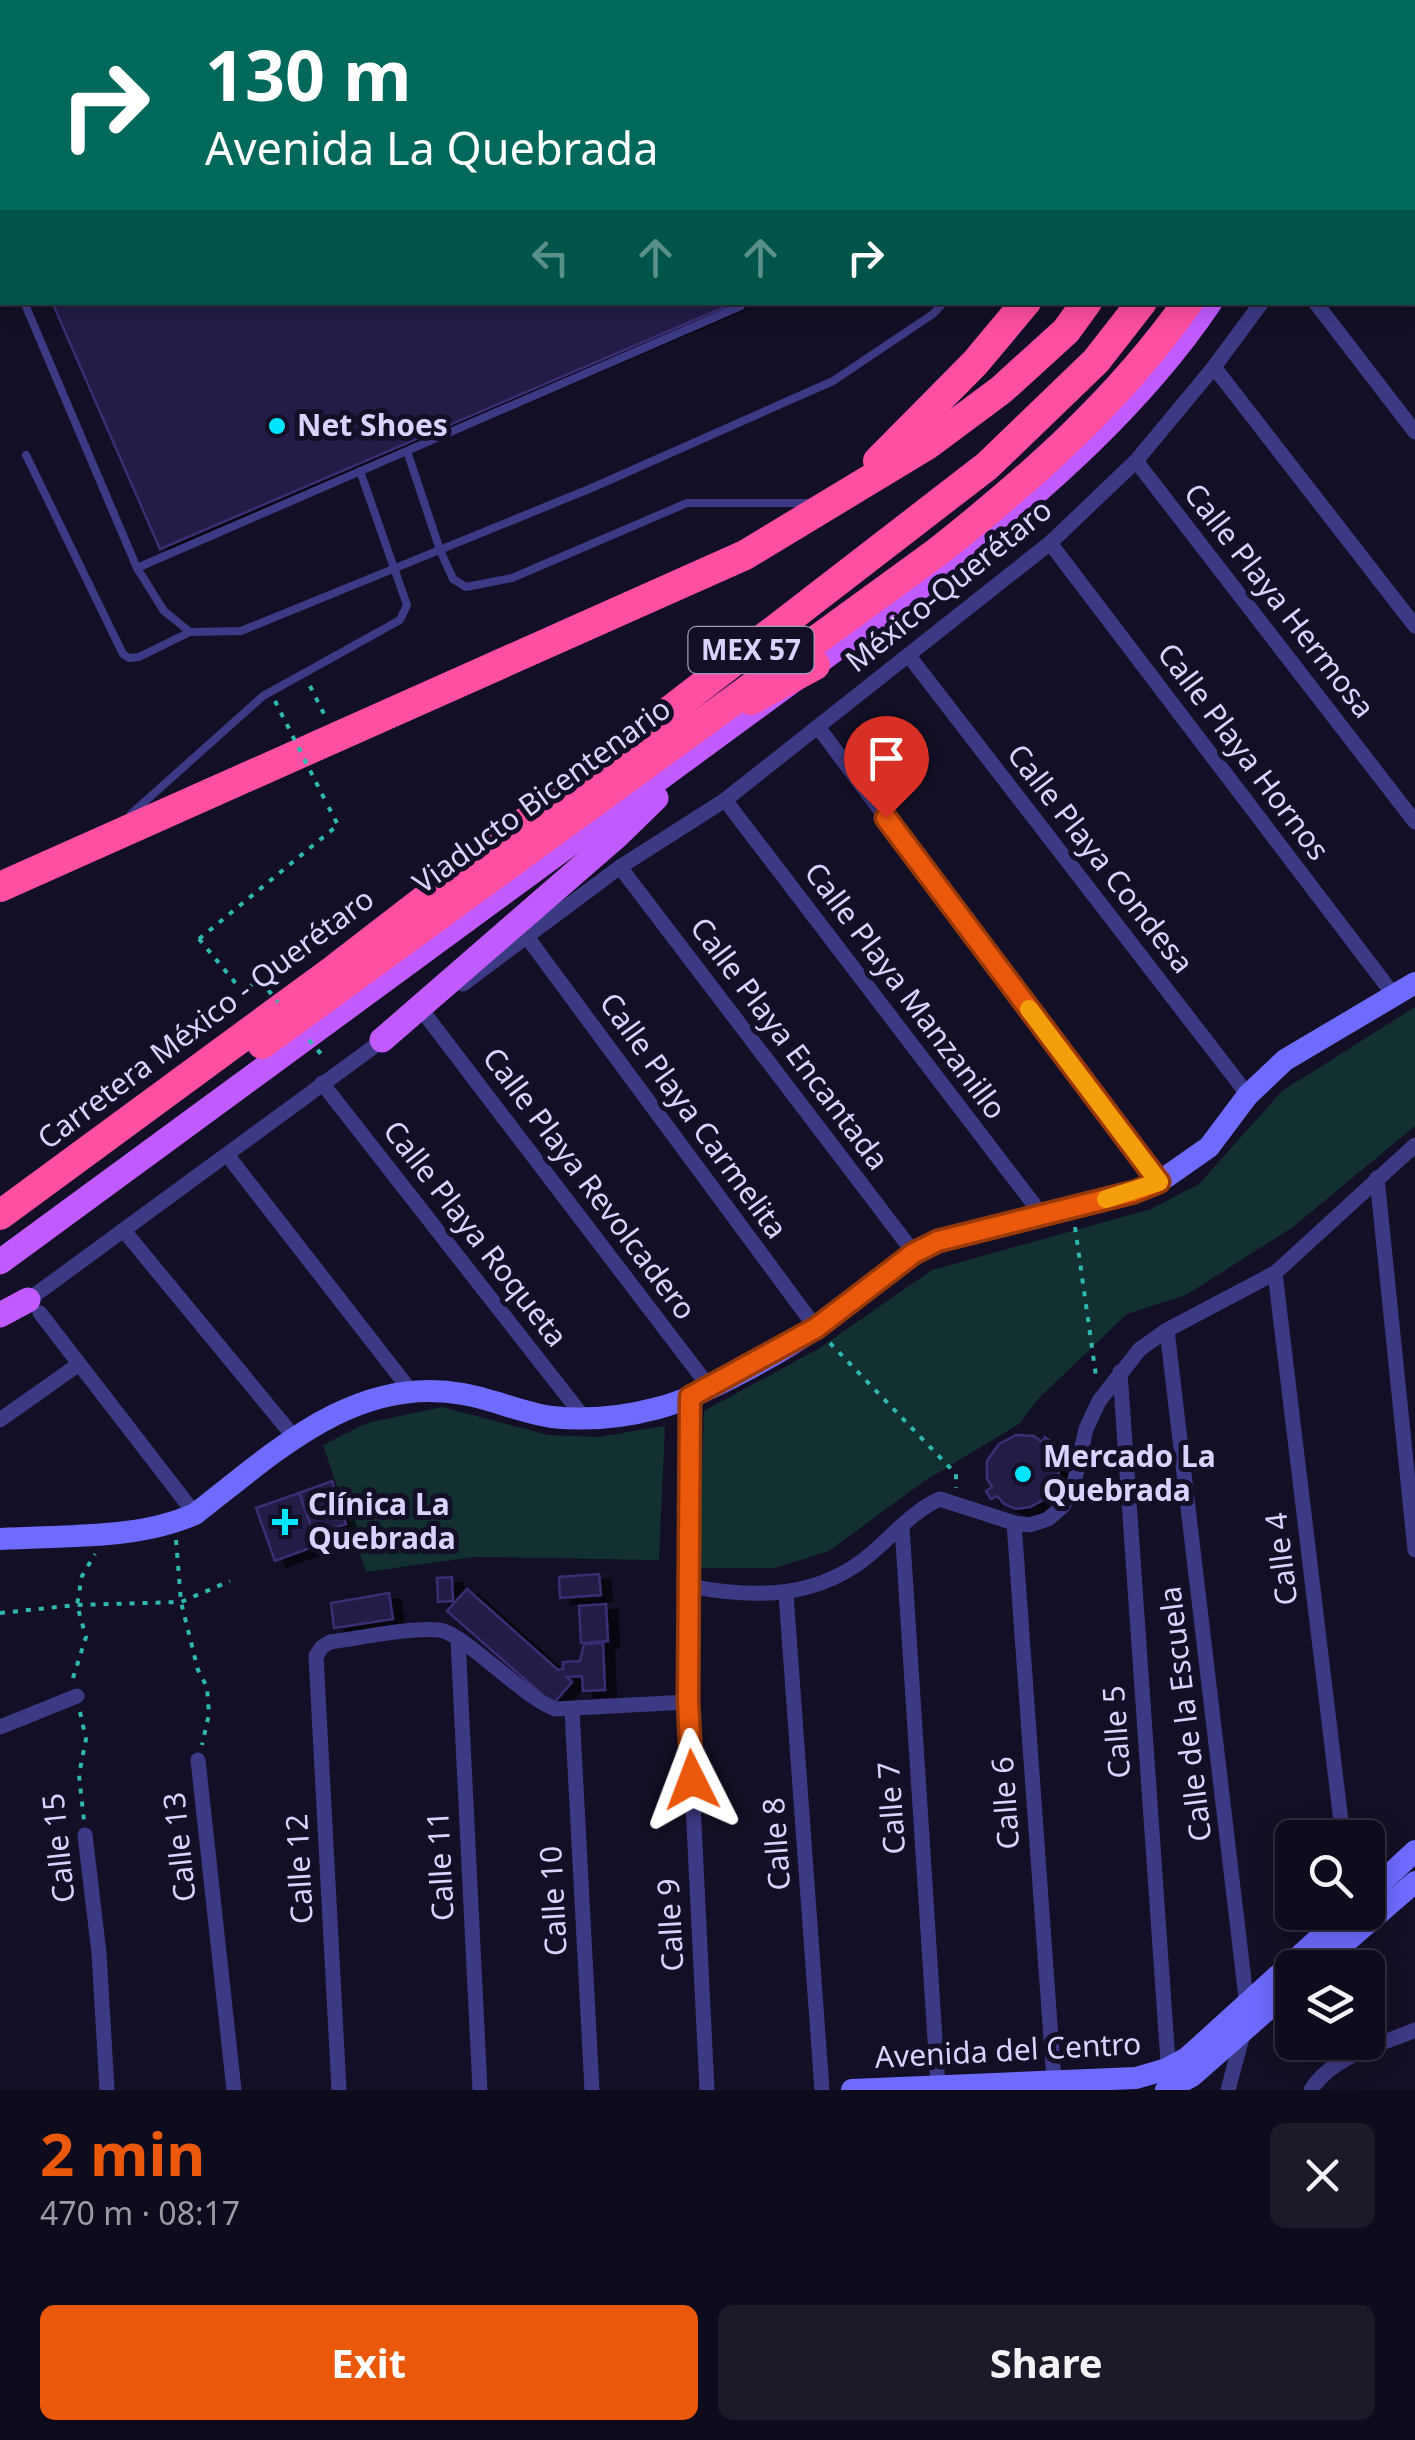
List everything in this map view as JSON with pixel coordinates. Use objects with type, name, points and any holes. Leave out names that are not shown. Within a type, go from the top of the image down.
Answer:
[{"type":"highway","points":[[834,503],[929,410],[1023,305]]},
{"type":"highway","name":"MEX 57","points":[[0,888],[745,556],[927,444],[1001,390],[1066,331],[1085,305]]},
{"type":"highway","name":"Carretera México - Querétaro","points":[[0,1215],[335,969],[987,466],[1096,361],[1143,305]]},
{"type":"highway","points":[[940,550],[1103,372],[1144,305]]},
{"type":"highway","name":"Viaducto Bicentenario","points":[[0,1239],[940,550],[1067,444],[1117,393],[1186,305]]},
{"type":"highway","points":[[536,814],[816,665]]},
{"type":"main road","points":[[0,1262],[946,568],[1022,506],[1133,398],[1208,305]]},
{"type":"main road","points":[[382,1040],[617,836],[720,735]]},
{"type":"main road","points":[[0,1315],[34,1306]]},
{"type":"street","name":"México-Querétaro","points":[[34,1306],[322,1083],[620,867],[725,800],[1050,543],[1136,461],[1214,368],[1260,305]]},
{"type":"street","points":[[1317,305],[1415,432]]},
{"type":"street","points":[[1214,368],[1415,626]]},
{"type":"street","name":"Calle Playa Hermosa","points":[[1136,461],[1415,822]]},
{"type":"street","name":"Calle Playa Hornos","points":[[1050,543],[1393,994]]},
{"type":"street","name":"Calle Playa Condesa","points":[[909,656],[1248,1095]]},
{"type":"street","points":[[818,727],[1159,1182]]},
{"type":"street","name":"Calle Playa Manzanillo","points":[[725,800],[1042,1215]]},
{"type":"street","name":"Calle Playa Encantada","points":[[620,867],[914,1253]]},
{"type":"street","name":"Calle Playa Carmelita","points":[[527,938],[816,1328]]},
{"type":"street","points":[[0,1539],[108,1532],[185,1518],[294,1438],[345,1408],[375,1396],[410,1390],[453,1392],[550,1416],[585,1418],[646,1410],[700,1393],[816,1328],[914,1253],[938,1241],[1134,1192],[1159,1182],[1210,1147],[1248,1095],[1284,1060],[1415,983]]},
{"type":"street","name":"Calle Playa Revolcadero","points":[[424,1012],[700,1393]]},
{"type":"street","name":"Calle Playa Roqueta","points":[[322,1083],[585,1418]]},
{"type":"street","points":[[690,1586],[732,1594],[786,1594],[830,1580],[859,1565],[925,1505],[940,1499],[1014,1524],[1048,1519],[1063,1506],[1073,1488],[1086,1429],[1099,1401],[1140,1349],[1167,1330],[1275,1273],[1415,1145]]},
{"type":"street","points":[[228,1156],[410,1390]]},
{"type":"street","points":[[1378,1178],[1415,1550]]},
{"type":"street","points":[[125,1232],[294,1438]]},
{"type":"street","name":"Calle 4","points":[[1275,1273],[1341,1820]]},
{"type":"street","points":[[34,1306],[79,1364],[185,1518]]},
{"type":"street","name":"Calle de la Escuela","points":[[1167,1330],[1248,2001],[1228,2090]]},
{"type":"street","points":[[0,1420],[79,1364]]},
{"type":"street","name":"Calle 5","points":[[1120,1372],[1168,2082]]},
{"type":"street","name":"Calle 9","points":[[700,1393],[688,1702],[707,2090]]},
{"type":"street","name":"Calle 6","points":[[1014,1524],[1054,2080]]},
{"type":"street","name":"Calle 7","points":[[902,1527],[938,2086]]},
{"type":"street","name":"Calle 8","points":[[786,1594],[822,2090]]},
{"type":"street","name":"Calle 12","points":[[339,2090],[316,1656],[330,1642],[437,1630],[458,1640]]},
{"type":"street","points":[[458,1640],[538,1703],[555,1709],[688,1702]]},
{"type":"street","name":"Calle 11","points":[[458,1640],[480,2090]]},
{"type":"street","points":[[0,1728],[77,1696]]},
{"type":"street","name":"Calle 10","points":[[572,1710],[592,2090]]},
{"type":"street","name":"Calle 13","points":[[198,1760],[234,2090]]},
{"type":"street","name":"Calle 15","points":[[85,1835],[107,2090]]},
{"type":"street","points":[[1385,1879],[1415,1851]]},
{"type":"street","points":[[1337,1950],[1415,1882]]},
{"type":"street","name":"Avenida del Centro","points":[[1168,2082],[1187,2058],[1328,1930]]},
{"type":"street","name":"Avenida del Centro","points":[[852,2090],[1054,2080],[1168,2082],[1192,2076],[1275,2003]]},
{"type":"street","points":[[1311,2090],[1320,2076],[1338,2063],[1415,2030]]},
{"type":"lane","points":[[25,305],[137,568],[164,611],[190,632]]},
{"type":"lane","points":[[137,568],[742,305]]},
{"type":"lane","points":[[26,455],[123,654],[139,657],[190,632],[241,631],[594,487],[833,381],[941,305]]},
{"type":"lane","points":[[408,450],[452,579],[466,588],[512,578],[687,503],[834,503]]},
{"type":"lane","points":[[98,844],[263,696],[400,620],[407,605],[360,471]]},
{"type":"path","points":[[308,684],[336,739]]},
{"type":"path","points":[[275,702],[338,825],[199,938],[243,992],[259,979],[284,1010]]},
{"type":"path","points":[[309,1040],[322,1056]]},
{"type":"path","points":[[1073,1207],[1099,1401]]},
{"type":"path","points":[[816,1328],[956,1474],[956,1502]]},
{"type":"path","name":"Calle 13","points":[[185,1518],[181,1602],[198,1670],[207,1687],[209,1714],[198,1760]]},
{"type":"path","name":"Calle 15","points":[[85,1835],[79,1775],[86,1739],[72,1675],[86,1637],[78,1605],[82,1576],[108,1532]]},
{"type":"path","points":[[0,1613],[78,1605],[181,1602],[230,1581]]},
{"type":"green space","points":[[1415,1007],[1415,1126],[1293,1227],[1186,1295],[1127,1314],[1039,1398],[1019,1424],[923,1482],[829,1551],[775,1568],[699,1568],[704,1411],[818,1349],[932,1270],[1151,1209],[1199,1184],[1282,1091]]},
{"type":"green space","points":[[442,1407],[548,1435],[598,1437],[665,1426],[659,1560],[473,1557],[366,1572],[323,1445],[367,1423]]},
{"type":"building","name":"Net Shoes","points":[[53,305],[729,305],[160,549]]},
{"type":"building","name":"Mercado La Quebrada","points":[[1016,1435],[1034,1436],[1042,1442],[1045,1437],[1053,1443],[1059,1469],[1058,1485],[1047,1498],[1016,1509],[997,1496],[991,1499],[986,1491],[992,1487],[987,1479],[987,1461],[999,1444]]},
{"type":"building","points":[[332,1481],[346,1524],[314,1535],[299,1493]]},
{"type":"building","name":"Clínica La Quebrada","points":[[299,1493],[318,1545],[275,1561],[256,1508]]},
{"type":"building","points":[[599,1574],[601,1595],[560,1598],[559,1577]]},
{"type":"building","points":[[452,1577],[453,1601],[438,1602],[437,1578]]},
{"type":"building","points":[[467,1589],[558,1670],[563,1669],[563,1662],[580,1661],[584,1644],[603,1643],[605,1690],[583,1691],[582,1676],[567,1677],[572,1682],[553,1704],[447,1611]]},
{"type":"building","points":[[389,1593],[393,1619],[334,1628],[331,1603]]},
{"type":"building","points":[[606,1604],[608,1641],[581,1643],[579,1606]]},
{"type":"slow traffic","points":[[1029,1009],[1159,1182],[1106,1199]]},
{"type":"place","name":"Net Shoes","points":[[277,426]]},
{"type":"place","name":"Mercado La Quebrada","points":[[1023,1474]]},
{"type":"place","name":"Clínica La Quebrada","points":[[285,1522]]},
{"type":"route","points":[[692,1780],[688,1702],[690,1397],[816,1328],[914,1253],[938,1241],[1134,1192],[1159,1182],[886,818]]}]
